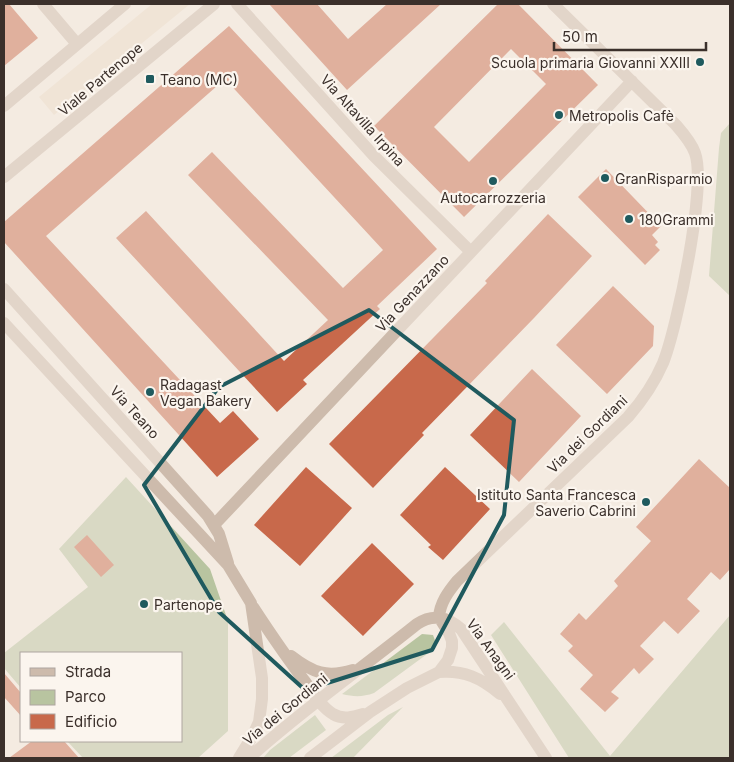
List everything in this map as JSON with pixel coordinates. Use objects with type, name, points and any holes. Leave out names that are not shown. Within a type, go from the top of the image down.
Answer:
[{"type":"street","points":[[43,4],[77,44]]},
{"type":"street","points":[[4,106],[125,4]]},
{"type":"street","name":"Viale Partenope","points":[[4,178],[214,4]]},
{"type":"street","name":"Via Altavilla Irpina","points":[[238,4],[369,151],[471,252]]},
{"type":"street","name":"Via dei Gordiani","points":[[249,758],[318,700],[416,624],[430,617],[439,617],[444,599],[457,581],[628,417],[645,396],[657,376],[666,354],[673,332],[697,197],[699,180],[696,154],[689,140],[676,125],[553,4]]},
{"type":"street","name":"Via Genazzano","points":[[214,525],[632,81]]},
{"type":"street","name":"Via Teano","points":[[4,289],[202,508],[214,525],[228,565]]},
{"type":"street","name":"Via Teano","points":[[4,323],[228,565],[251,603],[261,667],[262,699],[256,730],[239,758]]},
{"type":"street","points":[[24,345],[41,330]]},
{"type":"street","points":[[251,603],[278,645],[318,700],[330,712],[341,717],[355,717],[370,712]]},
{"type":"street","points":[[310,758],[370,712],[407,688],[439,672],[448,660],[452,641],[439,617]]},
{"type":"street","name":"Via Anagni","points":[[439,617],[461,629],[546,758]]},
{"type":"street","points":[[278,645],[304,666],[322,673],[342,673],[361,668]]},
{"type":"street","name":"Via Anagni","points":[[439,672],[460,672],[483,681],[513,706]]},
{"type":"highlighted area","points":[[369,310],[514,420],[504,515],[432,650],[305,690],[219,612],[144,485],[219,387]]},
{"type":"green space","points":[[730,123],[730,296],[709,276],[721,133]]},
{"type":"green space","name":"Partenope","points":[[126,477],[210,569],[228,621],[228,731],[198,758],[83,758],[68,742],[182,742],[182,652],[20,652],[20,687],[4,668],[4,653],[88,587],[59,549]]},
{"type":"green space","points":[[730,615],[730,758],[569,758],[491,635],[504,622],[610,756]]},
{"type":"green space","points":[[422,634],[433,635],[436,643],[434,649],[374,693],[358,696],[342,694]]},
{"type":"green space","points":[[403,707],[353,758],[331,758],[388,715]]},
{"type":"green space","points":[[315,715],[326,730],[289,758],[263,758],[270,750]]},
{"type":"shaded area","points":[[152,4],[190,4],[54,115],[39,97]]},
{"type":"building","points":[[4,4],[9,4],[38,38],[4,66]]},
{"type":"building","points":[[269,4],[317,4],[348,39],[387,4],[441,4],[347,90]]},
{"type":"building","points":[[498,4],[518,4],[598,85],[464,217],[374,126]],"holes":[[[511,49],[546,84],[469,162],[434,127]]]},
{"type":"building","points":[[229,26],[437,249],[377,306],[380,309],[303,380],[307,384],[277,412],[116,238],[146,211],[284,361],[328,320],[188,175],[212,152],[343,288],[383,250],[225,79],[46,236],[220,423],[233,411],[259,439],[217,477],[4,242],[4,222]]},
{"type":"building","points":[[606,169],[661,226],[652,235],[658,242],[655,245],[660,250],[645,265],[578,197]]},
{"type":"building","points":[[548,214],[592,256],[422,433],[424,435],[373,488],[329,444],[487,283],[485,281]]},
{"type":"building","points":[[613,286],[654,326],[653,346],[607,394],[556,345]]},
{"type":"building","points":[[532,369],[581,416],[519,482],[470,435]]},
{"type":"building","points":[[699,459],[730,488],[730,569],[720,580],[711,572],[687,599],[700,611],[678,634],[664,621],[640,646],[654,659],[639,674],[634,668],[611,692],[619,698],[605,712],[580,689],[593,675],[568,651],[573,646],[560,634],[579,613],[586,620],[618,586],[614,581],[651,541],[636,527]]},
{"type":"building","points":[[306,467],[352,508],[300,566],[254,525]]},
{"type":"building","points":[[445,467],[490,509],[443,560],[428,547],[431,545],[400,515]]},
{"type":"building","points":[[87,535],[114,565],[101,577],[74,547]]},
{"type":"building","points":[[372,543],[414,584],[363,636],[321,596]]},
{"type":"building","points":[[4,673],[20,692],[20,715],[4,697]]},
{"type":"building","points":[[31,742],[65,742],[79,758],[9,758]]},
{"type":"place","name":"Scuola primaria Giovanni XXIII","points":[[700,62]]},
{"type":"place","name":"Teano (MC)","points":[[150,79]]},
{"type":"place","name":"Metropolis Cafè","points":[[559,115]]},
{"type":"place","name":"GranRisparmio","points":[[605,178]]},
{"type":"place","name":"Autocarrozzeria","points":[[493,181]]},
{"type":"place","name":"180Grammi","points":[[629,219]]},
{"type":"place","name":"Radagast Vegan Bakery","points":[[150,392]]},
{"type":"place","name":"Istituto Santa Francesca Saverio Cabrini","points":[[646,502]]},
{"type":"place","name":"Partenope","points":[[144,604]]}]
